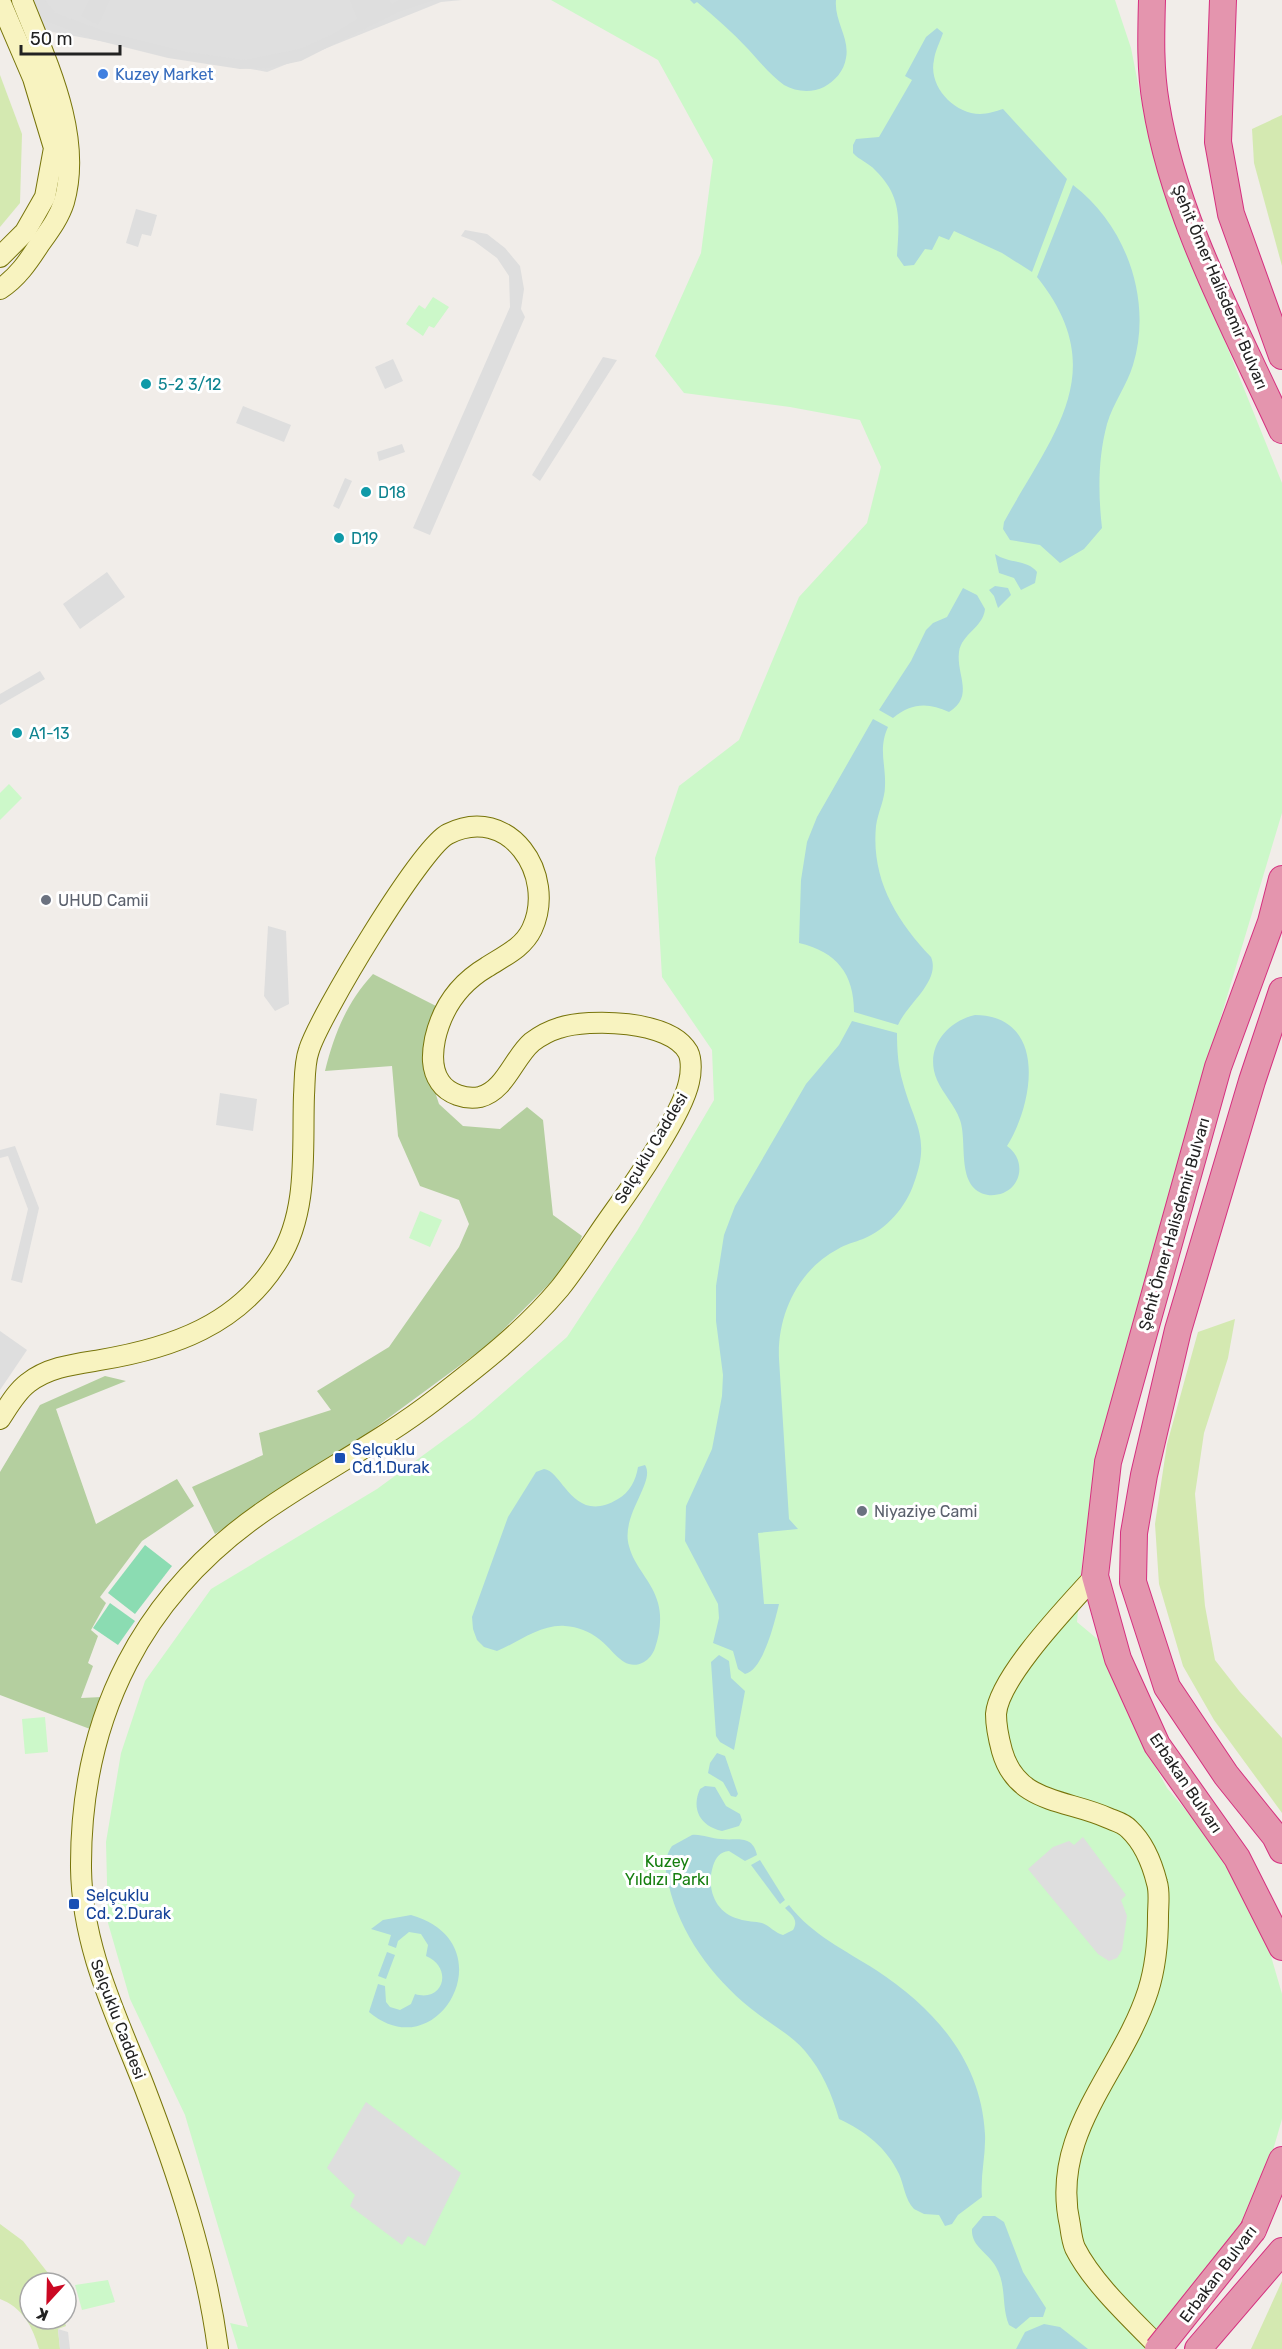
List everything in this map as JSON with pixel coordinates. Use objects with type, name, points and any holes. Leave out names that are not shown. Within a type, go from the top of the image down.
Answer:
[{"type":"highway","name":"Şehit Ömer Halisdemir Bulvarı","points":[[1152,0],[1150,40],[1155,103],[1177,191],[1219,292],[1282,430]]},
{"type":"highway","name":"Şehit Ömer Halisdemir Bulvarı","points":[[1223,0],[1218,142],[1232,214],[1282,356]]},
{"type":"highway","name":"Şehit Ömer Halisdemir Bulvarı","points":[[1095,1576],[1108,1462],[1218,1067],[1271,922],[1282,879]]},
{"type":"highway","name":"Şehit Ömer Halisdemir Bulvarı","points":[[1282,991],[1252,1082],[1178,1330],[1142,1486],[1134,1533],[1133,1582],[1167,1687],[1226,1775],[1275,1836],[1282,1850]]},
{"type":"highway","name":"Erbakan Bulvarı","points":[[1095,1576],[1118,1659],[1156,1745],[1237,1858],[1282,1947]]},
{"type":"highway","name":"Erbakan Bulvarı","points":[[1160,2349],[1253,2230],[1282,2160]]},
{"type":"highway","name":"Erbakan Bulvarı","points":[[1198,2349],[1281,2252]]},
{"type":"street","points":[[0,289],[18,273],[57,219],[64,200],[70,154],[62,111],[22,0]]},
{"type":"street","points":[[0,1],[33,78],[54,148],[45,197],[25,232],[0,257]]},
{"type":"street","name":"Selçuklu Caddesi","points":[[0,1419],[28,1382],[52,1369],[127,1356],[167,1346],[202,1332],[230,1312],[258,1285],[279,1259],[298,1210],[309,1050],[399,891],[432,846],[450,832],[475,827],[494,827],[512,837],[522,846],[534,873],[538,904],[528,938],[508,956],[468,980],[444,1011],[432,1060],[436,1076],[443,1088],[456,1096],[478,1098],[494,1090],[532,1042],[560,1028],[583,1024],[630,1024],[649,1029],[675,1040],[688,1052],[691,1066],[685,1096],[627,1194],[561,1287],[525,1326],[432,1402],[374,1443],[265,1510],[203,1560],[160,1605],[122,1671],[108,1708],[92,1767],[83,1827],[81,1876],[86,1927],[95,1964],[143,2084],[184,2197],[201,2253],[218,2349]]},
{"type":"street","points":[[1095,1576],[1056,1620],[1013,1676],[1000,1696],[996,1715],[999,1739],[1007,1768],[1022,1786],[1049,1800],[1088,1809],[1128,1827],[1149,1857],[1158,1886],[1158,1931],[1149,1990],[1130,2035],[1098,2091],[1071,2149],[1065,2202],[1075,2247],[1112,2299],[1160,2349]]},
{"type":"shaded area","points":[[30,0],[45,0],[55,13],[107,32],[187,52],[244,60],[300,49],[333,34],[357,19],[350,0],[389,0],[394,6],[393,3],[399,0],[434,0],[398,12],[301,61],[268,68],[240,69],[168,58],[92,39],[45,21]]},
{"type":"shaded area","points":[[32,0],[462,0],[441,2],[267,72],[42,30]]},
{"type":"shaded area","points":[[89,0],[110,0],[98,25],[81,16]]},
{"type":"shaded area","points":[[136,209],[157,215],[151,236],[142,234],[138,247],[126,243]]},
{"type":"shaded area","points":[[465,230],[487,234],[505,248],[520,266],[524,289],[521,309],[525,317],[430,535],[413,528],[510,307],[509,276],[497,258],[474,241],[461,236]]},
{"type":"shaded area","points":[[603,357],[617,360],[540,481],[532,475]]},
{"type":"shaded area","points":[[393,359],[403,381],[385,389],[375,367]]},
{"type":"shaded area","points":[[243,406],[291,425],[284,442],[236,423]]},
{"type":"shaded area","points":[[402,444],[405,452],[379,461],[377,452]]},
{"type":"shaded area","points":[[345,478],[352,481],[339,509],[333,506]]},
{"type":"shaded area","points":[[107,572],[125,597],[80,629],[63,604]]},
{"type":"shaded area","points":[[40,671],[45,679],[0,705],[0,694]]},
{"type":"shaded area","points":[[268,926],[286,931],[289,1004],[275,1011],[264,996]]},
{"type":"shaded area","points":[[220,1093],[257,1099],[253,1131],[216,1125]]},
{"type":"shaded area","points":[[15,1146],[39,1208],[22,1283],[11,1280],[28,1209],[8,1156],[0,1158],[0,1150]]},
{"type":"shaded area","points":[[0,1331],[27,1350],[0,1390]]},
{"type":"shaded area","points":[[1083,1837],[1126,1895],[1121,1900],[1127,1916],[1122,1950],[1117,1958],[1109,1961],[1098,1954],[1028,1869],[1053,1847],[1069,1841],[1074,1845]]},
{"type":"shaded area","points":[[366,2102],[461,2173],[425,2246],[408,2236],[402,2245],[350,2206],[355,2195],[327,2168]]},
{"type":"shaded area","points":[[58,2331],[68,2332],[70,2349],[60,2349]]},
{"type":"green space","name":"Kuzey Yıldızı Parkı","points":[[551,0],[1115,0],[1131,48],[1147,129],[1187,247],[1282,483],[1282,813],[1188,1127],[1110,1425],[1084,1544],[1077,1622],[1101,1642],[1132,1723],[1167,1788],[1227,1859],[1261,1922],[1282,1994],[1282,2119],[1265,2178],[1238,2237],[1149,2349],[238,2349],[230,2323],[248,2327],[185,2115],[130,1999],[108,1923],[106,1842],[121,1753],[145,1681],[211,1589],[377,1489],[474,1418],[567,1337],[637,1231],[714,1100],[712,1050],[662,977],[655,858],[679,786],[739,740],[799,597],[867,523],[881,467],[860,420],[790,407],[684,393],[655,356],[701,253],[713,160],[658,60]]},
{"type":"green space","points":[[0,75],[22,134],[20,203],[0,227]]},
{"type":"green space","points":[[1282,115],[1282,266],[1254,163],[1252,129]]},
{"type":"green space","points":[[433,297],[449,307],[434,328],[429,326],[423,336],[406,324],[419,305],[425,309]]},
{"type":"green space","points":[[9,784],[22,798],[0,820],[0,793]]},
{"type":"green space","points":[[373,974],[436,1006],[424,1058],[439,1104],[463,1126],[500,1129],[527,1107],[543,1120],[553,1215],[582,1236],[571,1262],[489,1344],[334,1458],[215,1534],[192,1487],[263,1455],[259,1433],[331,1410],[317,1391],[389,1347],[459,1247],[469,1224],[459,1200],[420,1186],[398,1136],[392,1066],[325,1071],[343,1019],[356,996]]},
{"type":"green space","points":[[420,1211],[442,1220],[430,1247],[409,1238]]},
{"type":"green space","points":[[1235,1319],[1228,1358],[1204,1433],[1195,1494],[1205,1606],[1215,1660],[1240,1692],[1282,1738],[1282,1813],[1214,1720],[1183,1666],[1159,1584],[1155,1524],[1167,1444],[1198,1332]]},
{"type":"green space","points":[[105,1376],[126,1381],[56,1409],[96,1524],[177,1479],[194,1506],[142,1541],[100,1597],[106,1603],[91,1630],[98,1636],[88,1663],[93,1666],[81,1698],[102,1697],[90,1729],[0,1695],[0,1472],[40,1405]]},
{"type":"green space","points":[[145,1545],[172,1566],[135,1614],[108,1593]]},
{"type":"green space","points":[[110,1603],[135,1621],[118,1645],[93,1628]]},
{"type":"green space","points":[[45,1717],[48,1752],[25,1754],[22,1719]]},
{"type":"green space","points":[[0,2224],[23,2241],[46,2271],[18,2271],[18,2311],[0,2299]]},
{"type":"green space","points":[[108,2280],[115,2302],[82,2310],[78,2285]]},
{"type":"green space","points":[[1282,2281],[1282,2349],[1251,2349]]},
{"type":"green space","points":[[32,2331],[58,2331],[60,2349],[39,2349]]},
{"type":"water","points":[[690,0],[836,0],[837,15],[847,51],[843,67],[835,79],[819,89],[804,91],[784,85],[717,19],[697,2],[694,4]]},
{"type":"water","points":[[937,28],[943,33],[935,53],[933,70],[939,89],[945,97],[952,104],[970,113],[983,114],[1003,109],[1067,179],[1032,272],[1002,253],[954,231],[949,240],[939,236],[932,250],[925,249],[914,265],[904,266],[897,256],[897,210],[891,190],[873,168],[853,153],[856,139],[879,137],[912,80],[905,76],[926,37]]},
{"type":"water","points":[[1073,185],[1108,221],[1121,242],[1137,290],[1140,315],[1133,365],[1110,416],[1104,437],[1100,476],[1102,528],[1084,549],[1060,563],[1040,545],[1010,540],[1003,529],[1004,522],[1056,431],[1067,402],[1073,373],[1071,343],[1059,311],[1037,277]]},
{"type":"water","points":[[995,554],[1033,568],[1037,572],[1035,583],[1021,590],[1014,578],[999,573]]},
{"type":"water","points":[[995,586],[1008,588],[1011,595],[998,608],[989,590]]},
{"type":"water","points":[[963,588],[977,595],[985,609],[981,621],[961,645],[959,661],[963,692],[957,706],[949,712],[927,706],[913,707],[893,718],[879,710],[911,661],[926,630],[933,623],[947,617]]},
{"type":"water","points":[[873,719],[888,727],[883,742],[885,791],[876,826],[875,845],[882,881],[897,913],[931,957],[933,966],[927,984],[898,1025],[854,1012],[851,986],[841,967],[824,952],[799,943],[801,880],[807,842],[817,817]]},
{"type":"water","points":[[975,1015],[998,1019],[1015,1030],[1024,1046],[1028,1065],[1028,1086],[1024,1108],[1007,1146],[1018,1159],[1019,1176],[1011,1188],[995,1195],[978,1191],[971,1184],[965,1164],[960,1120],[937,1080],[934,1069],[935,1048],[946,1031],[964,1019]]},
{"type":"water","points":[[852,1021],[897,1033],[901,1077],[921,1142],[919,1167],[906,1200],[888,1223],[872,1235],[841,1247],[824,1258],[801,1281],[786,1310],[779,1343],[779,1359],[789,1519],[798,1529],[758,1533],[764,1604],[779,1604],[763,1655],[751,1671],[745,1674],[738,1669],[733,1651],[713,1643],[719,1618],[718,1604],[685,1541],[686,1506],[712,1449],[722,1396],[723,1375],[716,1321],[716,1286],[724,1235],[735,1206],[806,1084],[839,1045]]},
{"type":"water","points":[[645,1465],[646,1480],[629,1523],[628,1534],[631,1554],[656,1595],[659,1608],[658,1637],[649,1658],[637,1665],[630,1664],[619,1658],[591,1634],[579,1628],[565,1626],[547,1628],[497,1651],[484,1647],[477,1640],[472,1617],[508,1517],[536,1472],[544,1469],[551,1472],[580,1502],[590,1506],[603,1506],[626,1493],[634,1481],[638,1467]]},
{"type":"water","points":[[719,1655],[729,1661],[731,1678],[745,1691],[734,1750],[720,1742],[716,1736],[711,1662]]},
{"type":"water","points":[[717,1753],[725,1756],[738,1794],[736,1797],[731,1796],[723,1782],[708,1773],[710,1763]]},
{"type":"water","points":[[705,1786],[715,1787],[726,1806],[740,1814],[742,1820],[739,1826],[722,1831],[714,1829],[703,1821],[697,1810],[697,1796],[700,1789]]},
{"type":"water","points":[[692,1835],[748,1841],[755,1848],[757,1855],[745,1861],[729,1851],[721,1854],[713,1866],[712,1891],[718,1905],[724,1911],[742,1920],[762,1923],[783,1935],[793,1930],[795,1926],[794,1918],[785,1908],[789,1905],[818,1933],[897,1985],[935,2020],[951,2039],[975,2083],[982,2107],[985,2134],[982,2197],[958,2215],[952,2224],[945,2226],[939,2215],[924,2214],[914,2209],[899,2174],[882,2148],[858,2129],[839,2119],[826,2083],[805,2051],[794,2040],[743,2002],[717,1976],[694,1945],[677,1912],[666,1870],[667,1858],[672,1846]]},
{"type":"water","points":[[760,1860],[785,1900],[780,1904],[751,1865]]},
{"type":"water","points":[[411,1915],[440,1930],[455,1950],[459,1974],[453,1996],[438,2015],[418,2026],[395,2026],[369,2012],[378,1984],[385,1986],[386,2002],[390,2007],[400,2010],[411,2004],[415,1994],[432,1994],[442,1983],[440,1968],[435,1961],[426,1956],[428,1945],[421,1934],[409,1932],[398,1941],[396,1948],[388,1945],[391,1935],[371,1929],[383,1920]]},
{"type":"water","points":[[387,1952],[395,1955],[386,1979],[378,1976]]},
{"type":"water","points":[[983,2216],[995,2216],[1004,2222],[1023,2272],[1046,2308],[1043,2317],[1030,2317],[1016,2329],[1009,2325],[1003,2289],[996,2267],[977,2245],[972,2235],[972,2229]]},
{"type":"water","points":[[1044,2324],[1060,2327],[1088,2349],[1016,2349],[1025,2332]]},
{"type":"place","name":"Kuzey Market","points":[[103,74]]},
{"type":"place","name":"5-2 3/12","points":[[146,384]]},
{"type":"place","name":"D18","points":[[366,492]]},
{"type":"place","name":"D19","points":[[339,538]]},
{"type":"place","name":"A1-13","points":[[17,733]]},
{"type":"place","name":"UHUD Camii","points":[[46,900]]},
{"type":"place","name":"Selçuklu Cd.1.Durak","points":[[340,1458]]},
{"type":"place","name":"Niyaziye Cami","points":[[862,1511]]},
{"type":"place","name":"Selçuklu Cd. 2.Durak","points":[[74,1904]]}]
